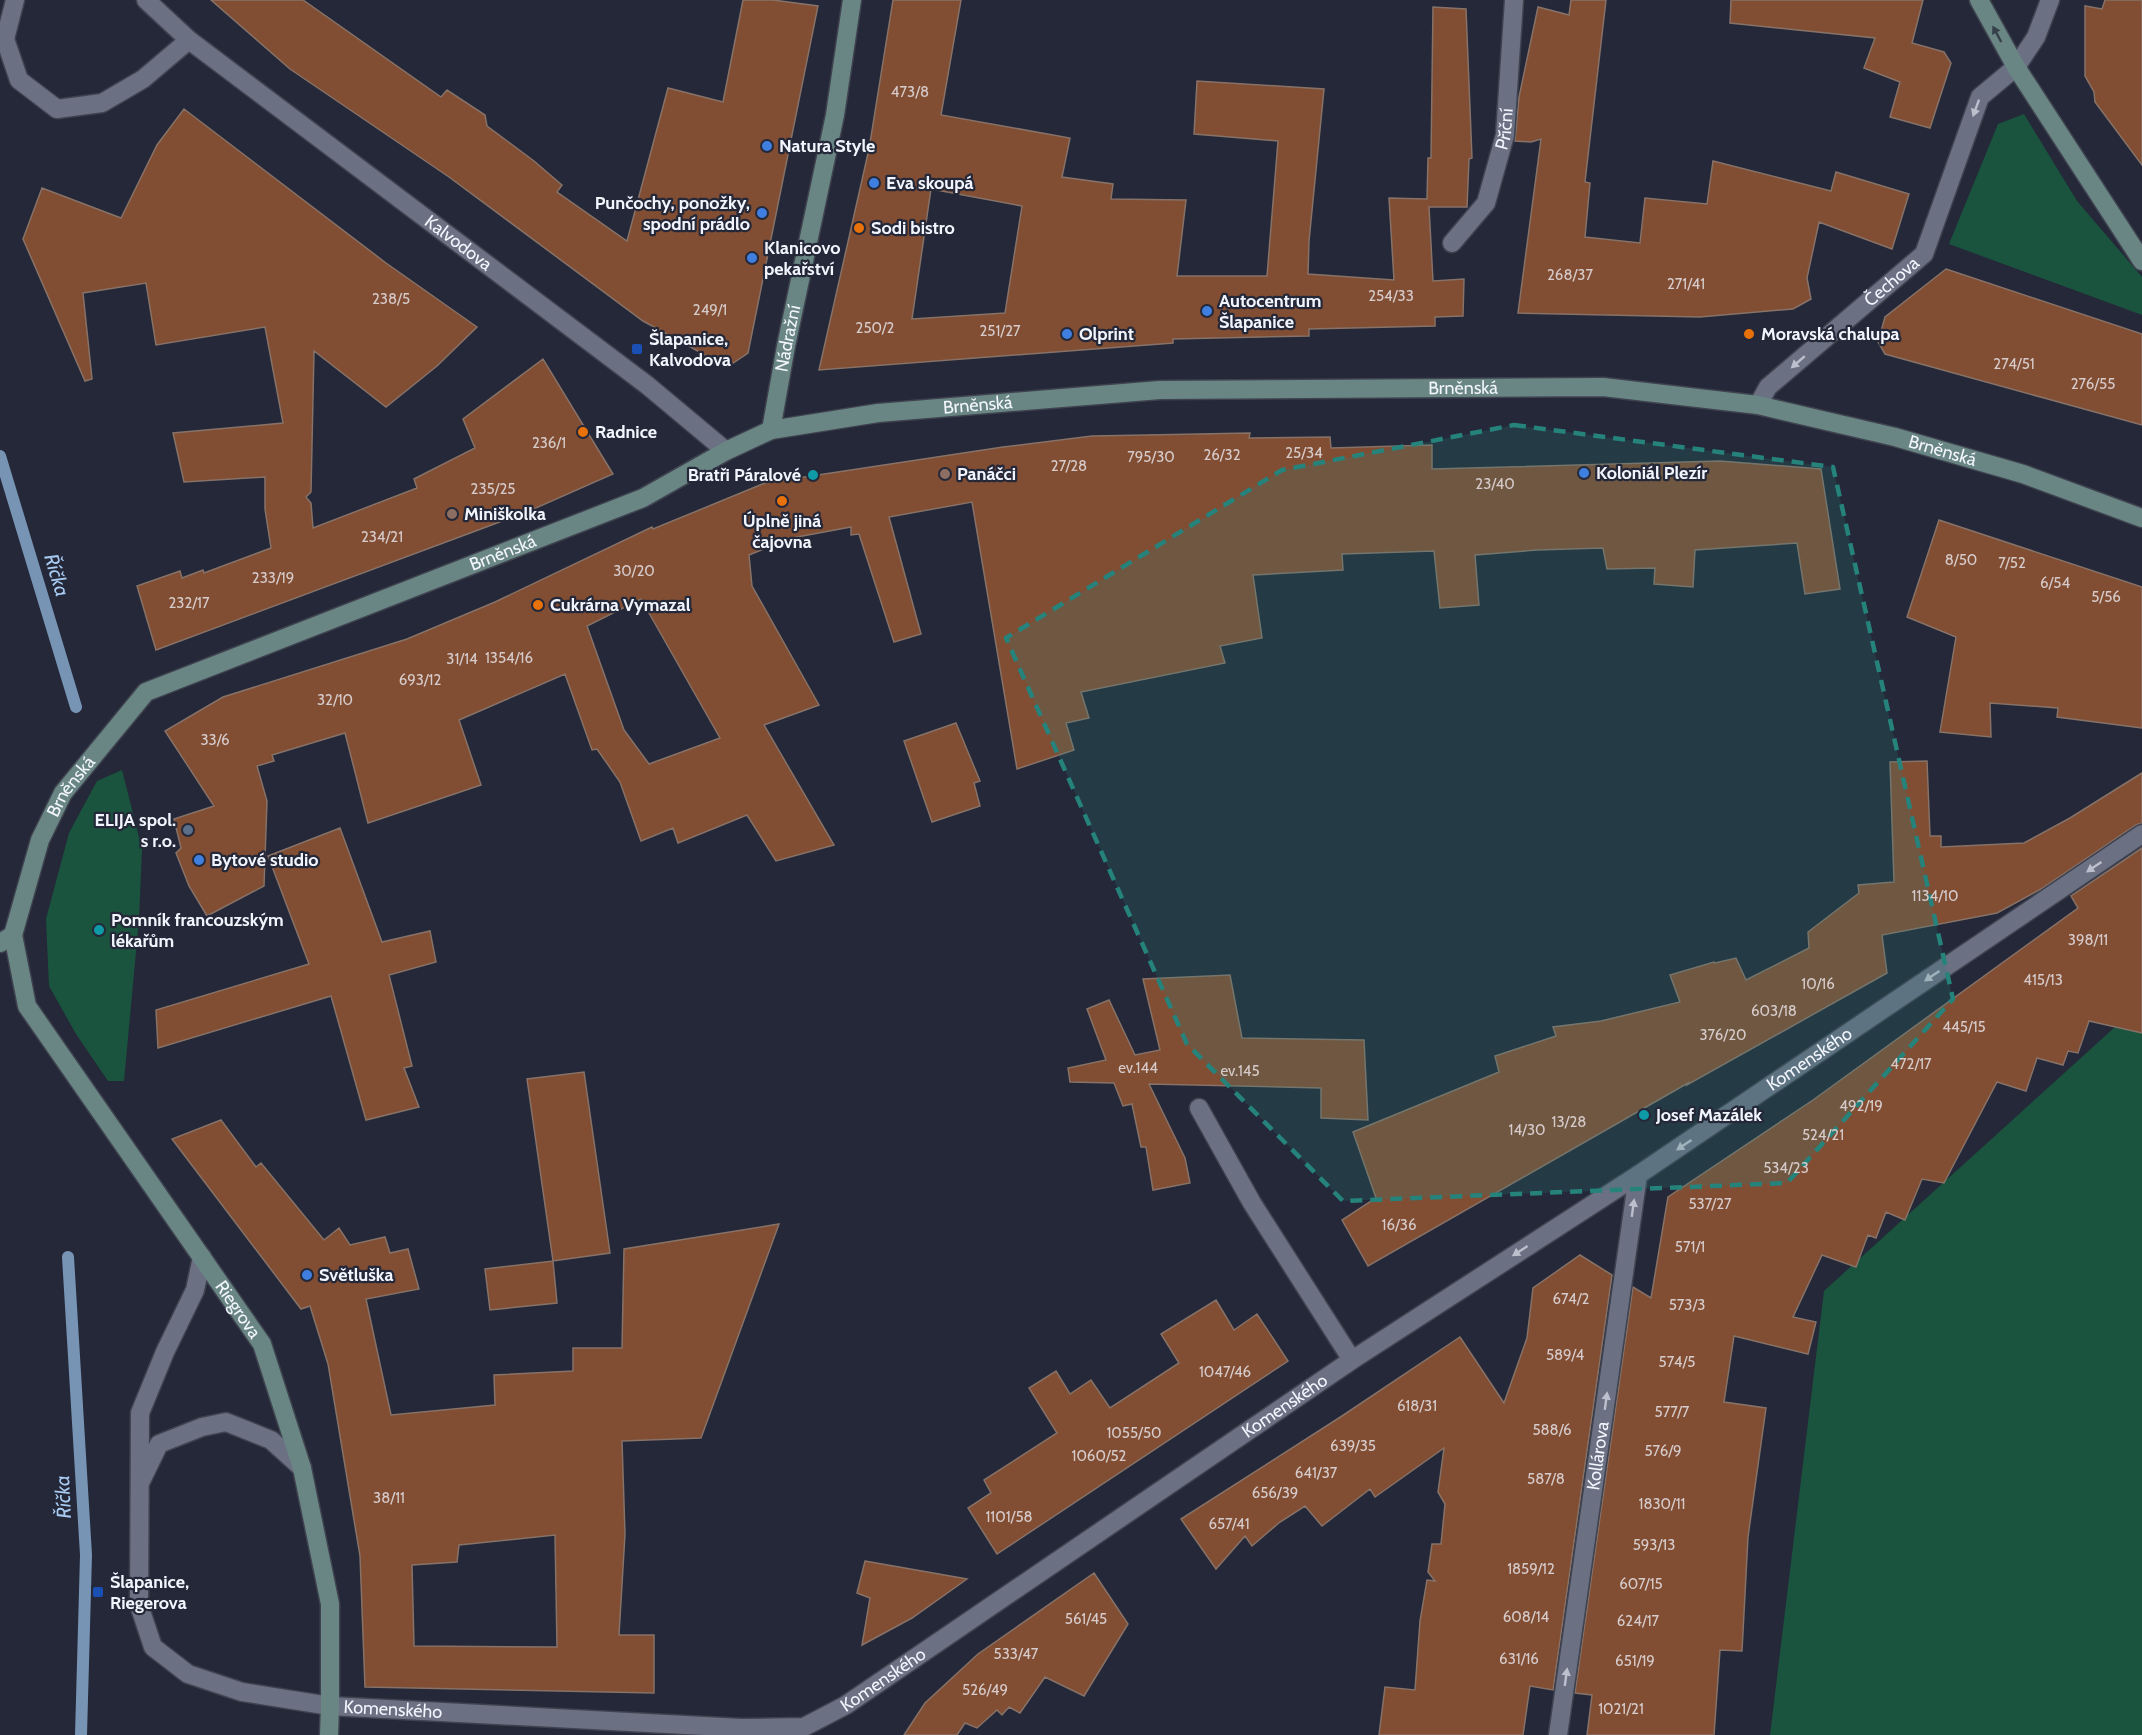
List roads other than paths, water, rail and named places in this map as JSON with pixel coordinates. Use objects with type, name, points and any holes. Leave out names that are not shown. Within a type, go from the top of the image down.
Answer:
[{"type":"street","points":[[15,0],[5,39],[19,80],[57,109],[102,103],[143,78],[189,40]]},
{"type":"street","name":"Kalvodova","points":[[146,0],[189,40],[647,385],[726,451]]},
{"type":"street","name":"Nádražní","points":[[771,430],[786,346],[835,115],[852,0]]},
{"type":"street","name":"Příční","points":[[1452,243],[1486,203],[1505,135],[1514,0]]},
{"type":"street","points":[[1979,0],[2016,67],[2142,261]]},
{"type":"street","name":"Čechova","points":[[1758,405],[1768,387],[1924,254],[1980,97],[2016,67],[2036,37],[2050,0]]},
{"type":"street","name":"Brněnská","points":[[6,939],[40,840],[63,793],[146,692],[643,498],[726,451],[771,430],[878,413],[1160,390],[1603,387],[1758,405],[1895,437],[2023,474],[2142,519]]},
{"type":"street","name":"Komenského","points":[[202,1257],[195,1290],[165,1352],[140,1413],[139,1605],[153,1647],[188,1674],[231,1689],[330,1706],[741,1728],[804,1726],[846,1705],[1352,1360],[1638,1175],[2142,834]]},
{"type":"street","name":"Riegrova","points":[[6,939],[27,1006],[262,1344],[302,1468],[330,1604],[329,1735]]},
{"type":"street","points":[[1198,1108],[1252,1203],[1352,1360]]},
{"type":"street","name":"Kollárova","points":[[1558,1735],[1638,1175]]},
{"type":"street","points":[[139,1485],[159,1444],[202,1427],[226,1422],[271,1440],[302,1468]]},
{"type":"waterway","name":"Říčka","points":[[0,456],[76,707]]},
{"type":"waterway","name":"Říčka","points":[[68,1257],[86,1555],[81,1735]]},
{"type":"place","name":"Natura Style","points":[[767,146]]},
{"type":"place","name":"Eva skoupá","points":[[874,183]]},
{"type":"place","name":"Punčochy, ponožky, spodní prádlo","points":[[762,213]]},
{"type":"place","name":"Sodi bistro","points":[[859,228]]},
{"type":"place","name":"Klanicovo pekařství","points":[[752,258]]},
{"type":"place","name":"Autocentrum Šlapanice","points":[[1207,311]]},
{"type":"place","name":"Olprint","points":[[1067,334]]},
{"type":"place","name":"Moravská chalupa","points":[[1749,334]]},
{"type":"place","name":"Šlapanice, Kalvodova","points":[[637,349]]},
{"type":"place","name":"Radnice","points":[[583,432]]},
{"type":"place","name":"Koloniál Plezír","points":[[1584,473]]},
{"type":"place","name":"Panáčci","points":[[945,474]]},
{"type":"place","name":"Bratři Páralové","points":[[813,475]]},
{"type":"place","name":"Úplně jiná čajovna","points":[[782,501]]},
{"type":"place","name":"Miniškolka","points":[[452,514]]},
{"type":"place","name":"Cukrárna Vymazal","points":[[538,605]]},
{"type":"place","name":"ELIJA spol. s r.o.","points":[[188,830]]},
{"type":"place","name":"Bytové studio","points":[[199,860]]},
{"type":"place","name":"Pomník francouzským lékařům","points":[[99,930]]},
{"type":"place","name":"Josef Mazálek","points":[[1644,1115]]},
{"type":"place","name":"Světluška","points":[[307,1275]]},
{"type":"place","name":"Šlapanice, Riegerova","points":[[98,1592]]}]
